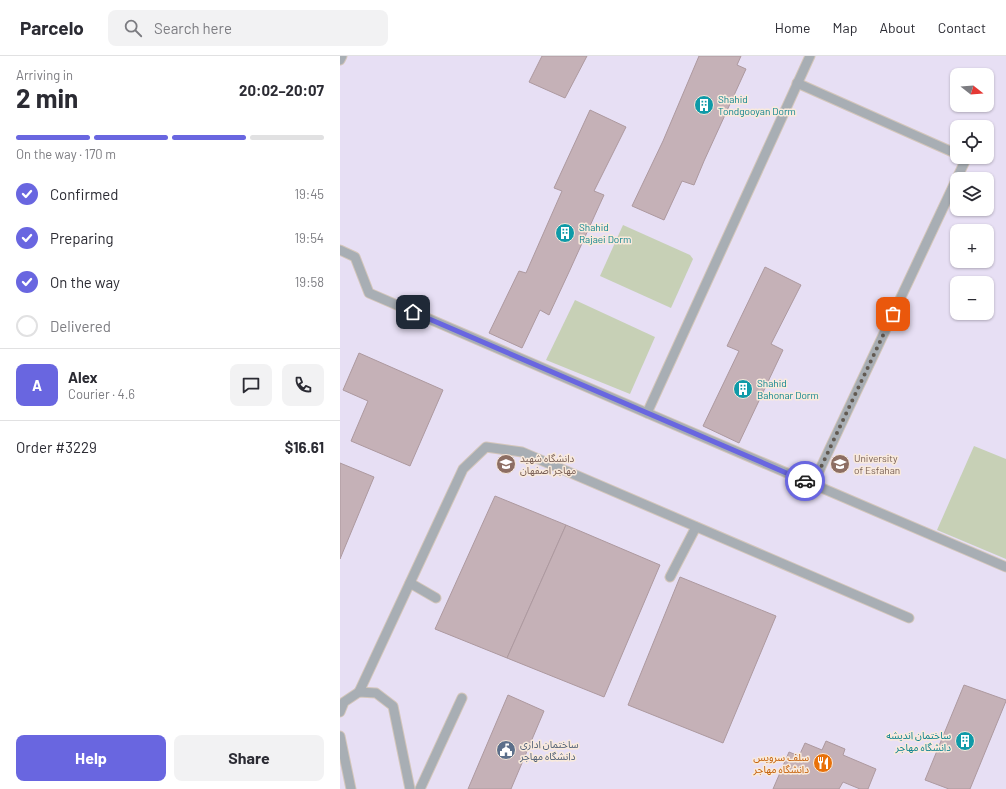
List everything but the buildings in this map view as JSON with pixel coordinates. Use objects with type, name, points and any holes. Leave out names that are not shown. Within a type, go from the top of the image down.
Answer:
[{"type":"lane","points":[[340,60],[342,56]]},
{"type":"lane","points":[[647,413],[810,56]]},
{"type":"lane","points":[[797,83],[950,151]]},
{"type":"lane","points":[[813,484],[964,164]]},
{"type":"lane","points":[[340,250],[355,257],[369,293],[1006,567]]},
{"type":"lane","points":[[340,712],[344,702],[360,692],[463,469],[486,447],[522,452],[909,618]]},
{"type":"lane","points":[[670,577],[696,527]]},
{"type":"lane","points":[[410,583],[436,598]]},
{"type":"lane","points":[[360,692],[376,693],[393,706],[410,789]]},
{"type":"lane","points":[[420,789],[462,698]]},
{"type":"lane","points":[[340,736],[351,789]]},
{"type":"shaded area","points":[[343,56],[1006,56],[1006,789],[340,789],[340,61]]},
{"type":"green space","points":[[623,225],[690,255],[693,259],[671,308],[600,276]]},
{"type":"green space","points":[[575,300],[655,337],[630,394],[546,360]]},
{"type":"green space","points":[[974,446],[1006,459],[1006,559],[937,530]]},
{"type":"way so far","points":[[805,481],[813,484],[893,314]]},
{"type":"place","name":"Shahid Tondgooyan Dorm","points":[[704,105]]},
{"type":"place","name":"Shahid Rajaei Dorm","points":[[565,233]]},
{"type":"place","name":"Shahid Bahonar Dorm","points":[[743,389]]},
{"type":"place","name":"دانشگاه شهید مهاجر اصفهان","points":[[506,464]]},
{"type":"place","name":"University of Esfahan","points":[[840,464]]},
{"type":"place","name":"ساختمان اندیشه دانشگاه مهاجر","points":[[965,741]]},
{"type":"place","name":"ساختمان اداری دانشگاه مهاجر","points":[[506,750]]},
{"type":"place","name":"سلف سرویس دانشگاه مهاجر","points":[[823,763]]},
{"type":"route","points":[[413,312],[805,481]]}]
